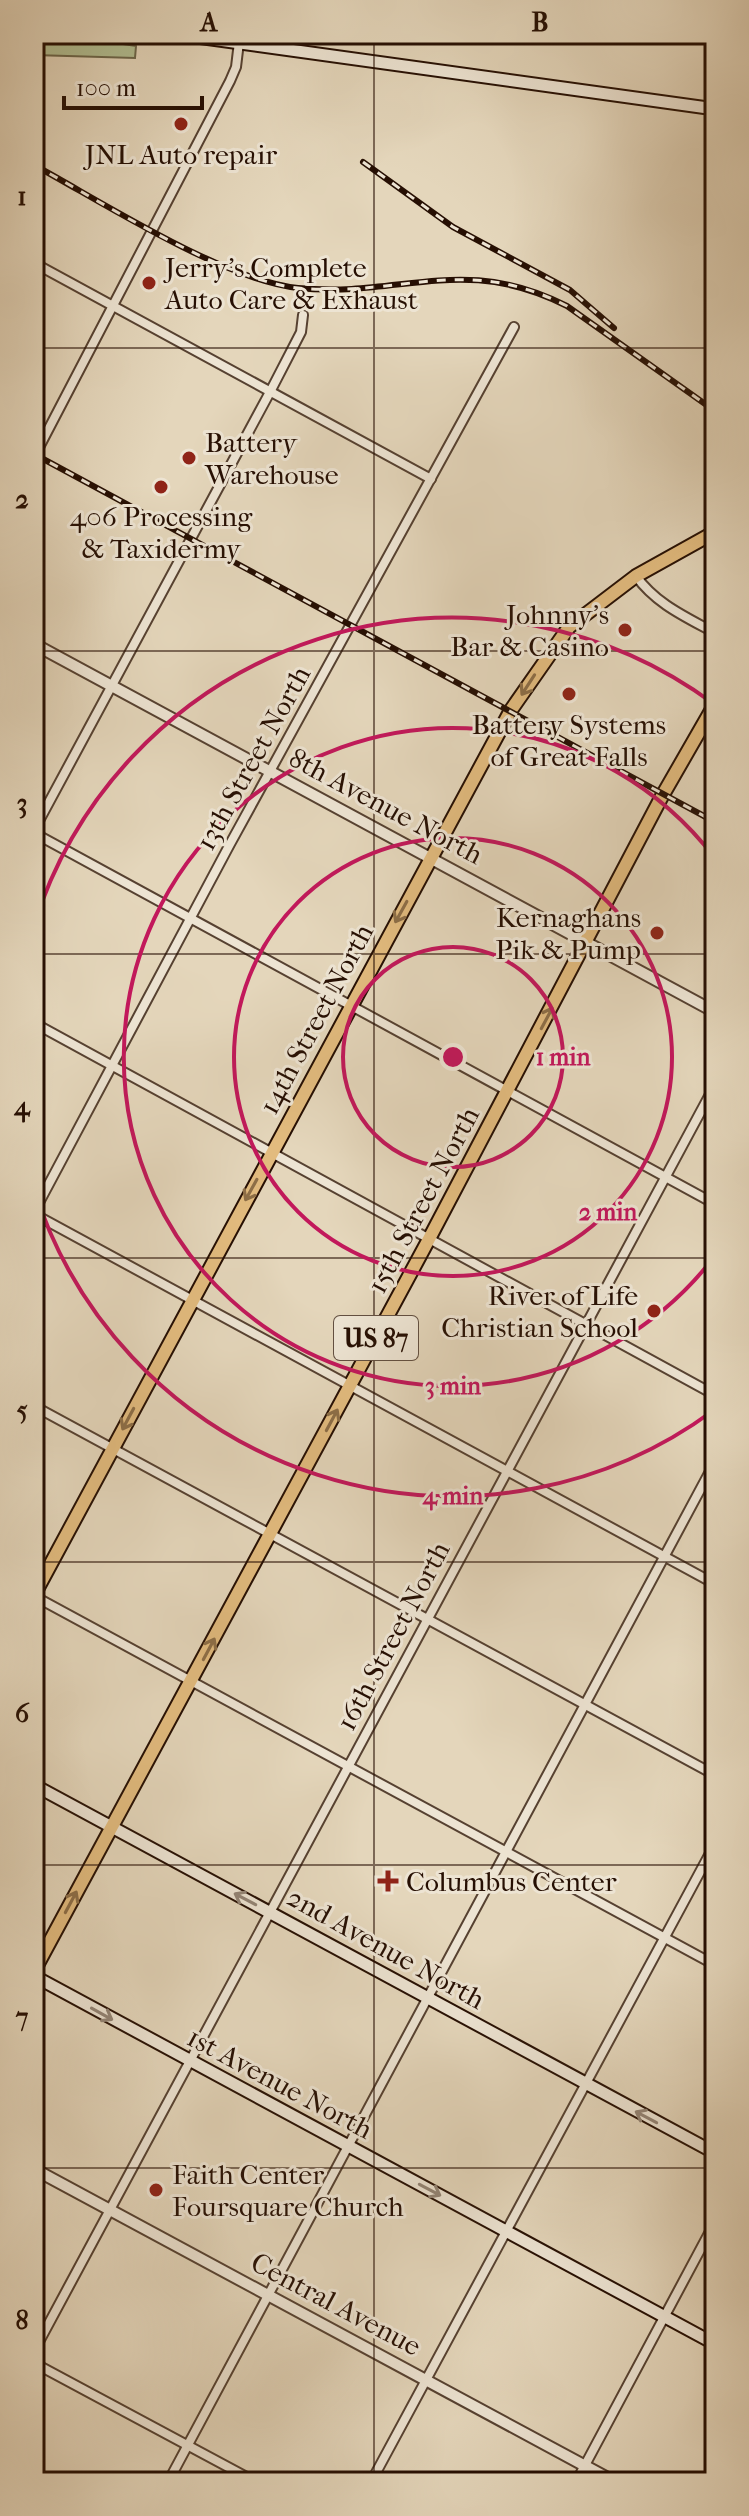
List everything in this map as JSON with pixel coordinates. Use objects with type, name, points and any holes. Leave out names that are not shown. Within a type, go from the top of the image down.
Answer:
[{"type":"main road","points":[[175,34],[715,109]]},
{"type":"main road","name":"14th Street North","points":[[34,1596],[511,710],[569,627],[636,576],[715,532]]},
{"type":"main road","name":"15th Street North","points":[[34,1974],[587,943],[661,798],[715,704]]},
{"type":"main road","name":"2nd Avenue North","points":[[34,1785],[715,2153]]},
{"type":"main road","name":"1st Avenue North","points":[[34,1974],[189,2061],[715,2344]]},
{"type":"street","points":[[34,457],[230,81],[236,67],[239,42]]},
{"type":"street","points":[[34,263],[431,479]]},
{"type":"street","points":[[303,315],[301,332],[270,392],[34,832],[715,1204]]},
{"type":"street","name":"13th Street North","points":[[34,1213],[270,770],[514,327]]},
{"type":"street","points":[[636,576],[648,593],[715,633]]},
{"type":"street","name":"8th Avenue North","points":[[34,644],[715,1012]]},
{"type":"street","points":[[34,1023],[715,1395]]},
{"type":"street","name":"16th Street North","points":[[34,2351],[715,1085]]},
{"type":"street","points":[[34,1213],[715,1584]]},
{"type":"street","points":[[34,1406],[715,1775]]},
{"type":"street","points":[[168,2482],[270,2297],[347,2146],[715,1462]]},
{"type":"street","points":[[34,1596],[715,1965]]},
{"type":"street","points":[[371,2482],[715,1844]]},
{"type":"street","name":"Central Avenue","points":[[34,2169],[615,2482]]},
{"type":"street","points":[[576,2482],[715,2222]]},
{"type":"street","points":[[34,2363],[256,2482]]},
{"type":"green space","points":[[34,34],[59,34],[136,46],[135,58],[34,55]]},
{"type":"railway","points":[[363,162],[453,227],[570,290],[614,328]]},
{"type":"railway","points":[[34,165],[164,238],[235,271],[268,282],[298,288],[335,289],[464,280],[496,282],[530,290],[567,306],[715,411]]},
{"type":"railway","points":[[34,454],[715,822]]},
{"type":"place","name":"JNL Auto repair","points":[[181,124]]},
{"type":"place","name":"Jerry's Complete Auto Care & Exhaust","points":[[149,283]]},
{"type":"place","name":"Battery Warehouse","points":[[189,458]]},
{"type":"place","name":"406 Processing & Taxidermy","points":[[161,487]]},
{"type":"place","name":"Johnny's Bar & Casino","points":[[625,630]]},
{"type":"place","name":"Battery Systems of Great Falls","points":[[569,694]]},
{"type":"place","name":"Kernaghans Pik & Pump","points":[[657,933]]},
{"type":"place","name":"River of Life Christian School","points":[[654,1311]]},
{"type":"place","name":"Columbus Center","points":[[388,1881]]},
{"type":"place","name":"Faith Center Foursquare Church","points":[[156,2190]]}]
